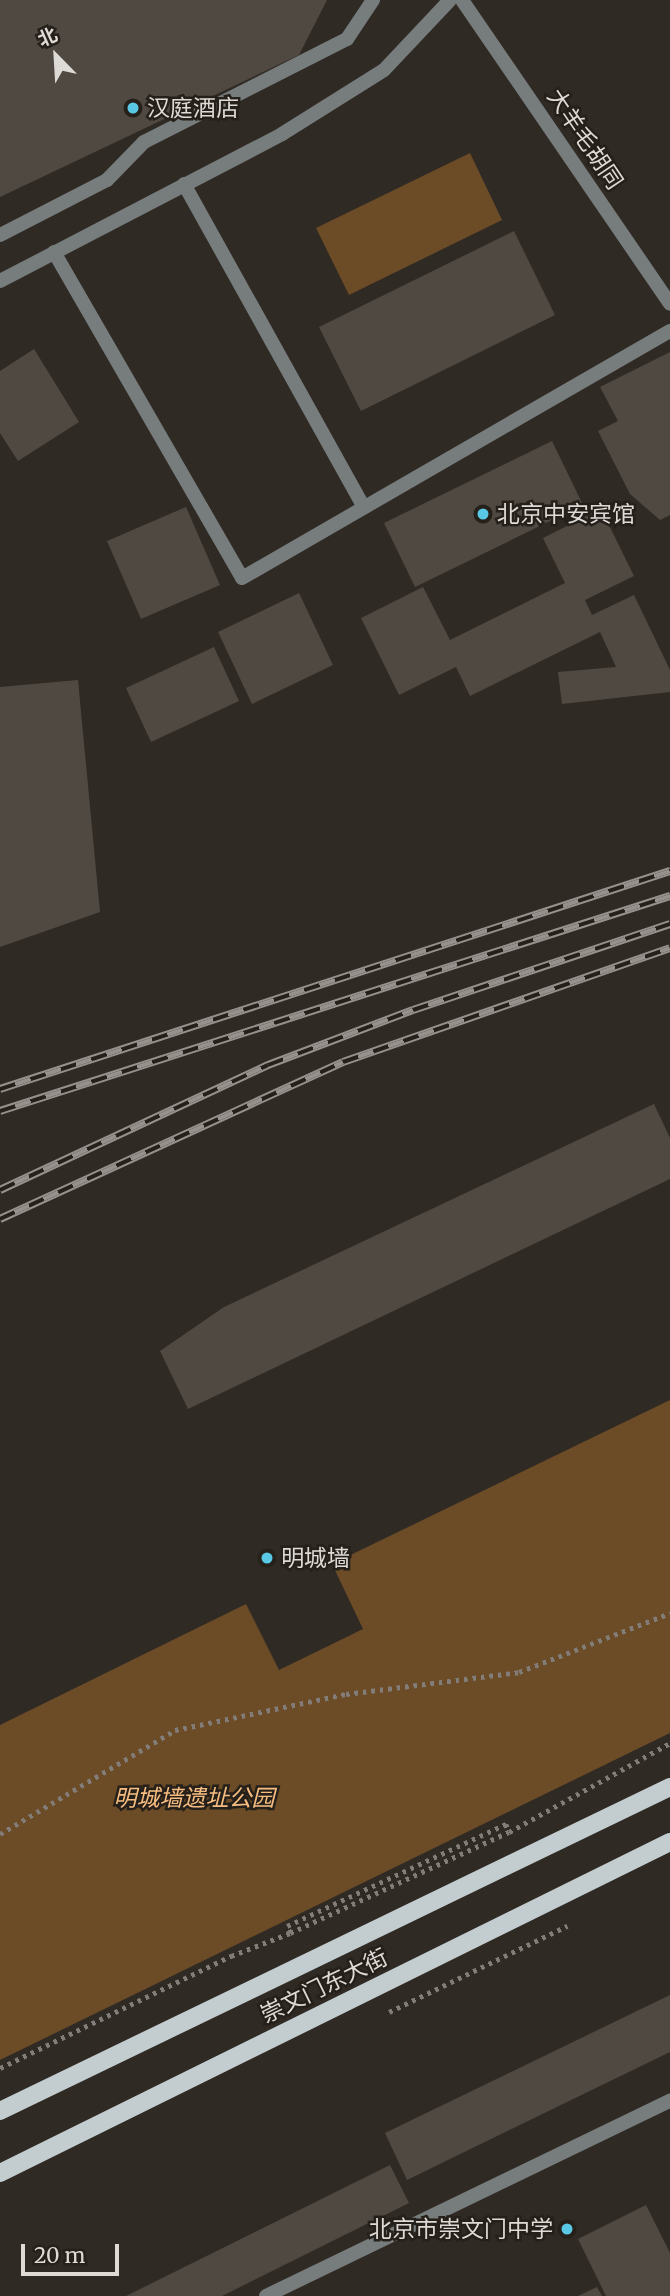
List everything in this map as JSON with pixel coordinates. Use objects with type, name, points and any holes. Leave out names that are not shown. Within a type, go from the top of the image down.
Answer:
[{"type":"main road","name":"崇文门东大街","points":[[0,2111],[670,1787]]},
{"type":"main road","name":"崇文门东大街","points":[[0,2174],[670,1842]]},
{"type":"street","points":[[0,235],[107,180],[144,142],[347,39],[373,0]]},
{"type":"street","points":[[0,281],[282,134],[384,70],[450,0]]},
{"type":"street","name":"大羊毛胡同","points":[[462,0],[670,304]]},
{"type":"street","points":[[184,184],[363,506]]},
{"type":"street","points":[[54,252],[242,578],[670,331]]},
{"type":"street","points":[[266,2296],[670,2101]]},
{"type":"path","points":[[0,1834],[176,1730],[346,1694],[519,1672],[670,1614]]},
{"type":"path","points":[[0,2068],[231,1956],[290,1933],[509,1832],[670,1743]]},
{"type":"path","points":[[290,1933],[287,1926],[506,1824],[509,1832]]},
{"type":"path","points":[[387,2013],[567,1926]]},
{"type":"green space","points":[[470,153],[502,220],[349,295],[316,228]]},
{"type":"green space","name":"明城墙遗址公园","points":[[670,1400],[670,1733],[0,2060],[0,1725],[246,1604],[279,1670],[363,1629],[332,1564]]},
{"type":"building","points":[[0,0],[327,0],[299,55],[0,197]]},
{"type":"building","points":[[514,231],[555,315],[361,411],[319,327]]},
{"type":"building","points":[[34,349],[79,422],[18,461],[0,433],[0,371]]},
{"type":"building","points":[[670,352],[670,515],[660,520],[630,494],[598,431],[618,421],[600,387]]},
{"type":"building","points":[[552,441],[583,505],[415,587],[384,523]]},
{"type":"building","points":[[186,507],[220,585],[141,619],[107,541]]},
{"type":"building","points":[[601,509],[634,576],[585,600],[592,615],[634,595],[670,670],[670,692],[562,704],[558,672],[616,667],[600,632],[470,696],[456,667],[399,695],[361,618],[423,587],[450,640],[565,583],[543,538]]},
{"type":"building","points":[[299,593],[333,665],[252,704],[218,632]]},
{"type":"building","points":[[214,647],[239,701],[151,742],[126,688]]},
{"type":"building","points":[[78,680],[100,912],[0,947],[0,687]]},
{"type":"building","points":[[654,1104],[670,1138],[670,1179],[188,1409],[160,1351],[224,1307]]},
{"type":"building","points":[[670,1995],[670,2052],[407,2180],[385,2133]]},
{"type":"building","points":[[390,2165],[409,2203],[222,2296],[126,2296]]},
{"type":"building","points":[[646,2205],[670,2253],[670,2296],[606,2296],[578,2239]]},
{"type":"building","points":[[597,2287],[602,2296],[578,2296]]},
{"type":"railway","points":[[0,1089],[670,871]]},
{"type":"railway","points":[[0,1111],[670,896]]},
{"type":"railway","points":[[0,1190],[268,1065],[413,1010],[670,924]]},
{"type":"railway","points":[[0,1219],[343,1062],[670,948]]},
{"type":"place","name":"汉庭酒店","points":[[133,108]]},
{"type":"place","name":"北京中安宾馆","points":[[483,514]]},
{"type":"place","name":"明城墙","points":[[267,1558]]},
{"type":"place","name":"北京市崇文门中学","points":[[567,2229]]}]
